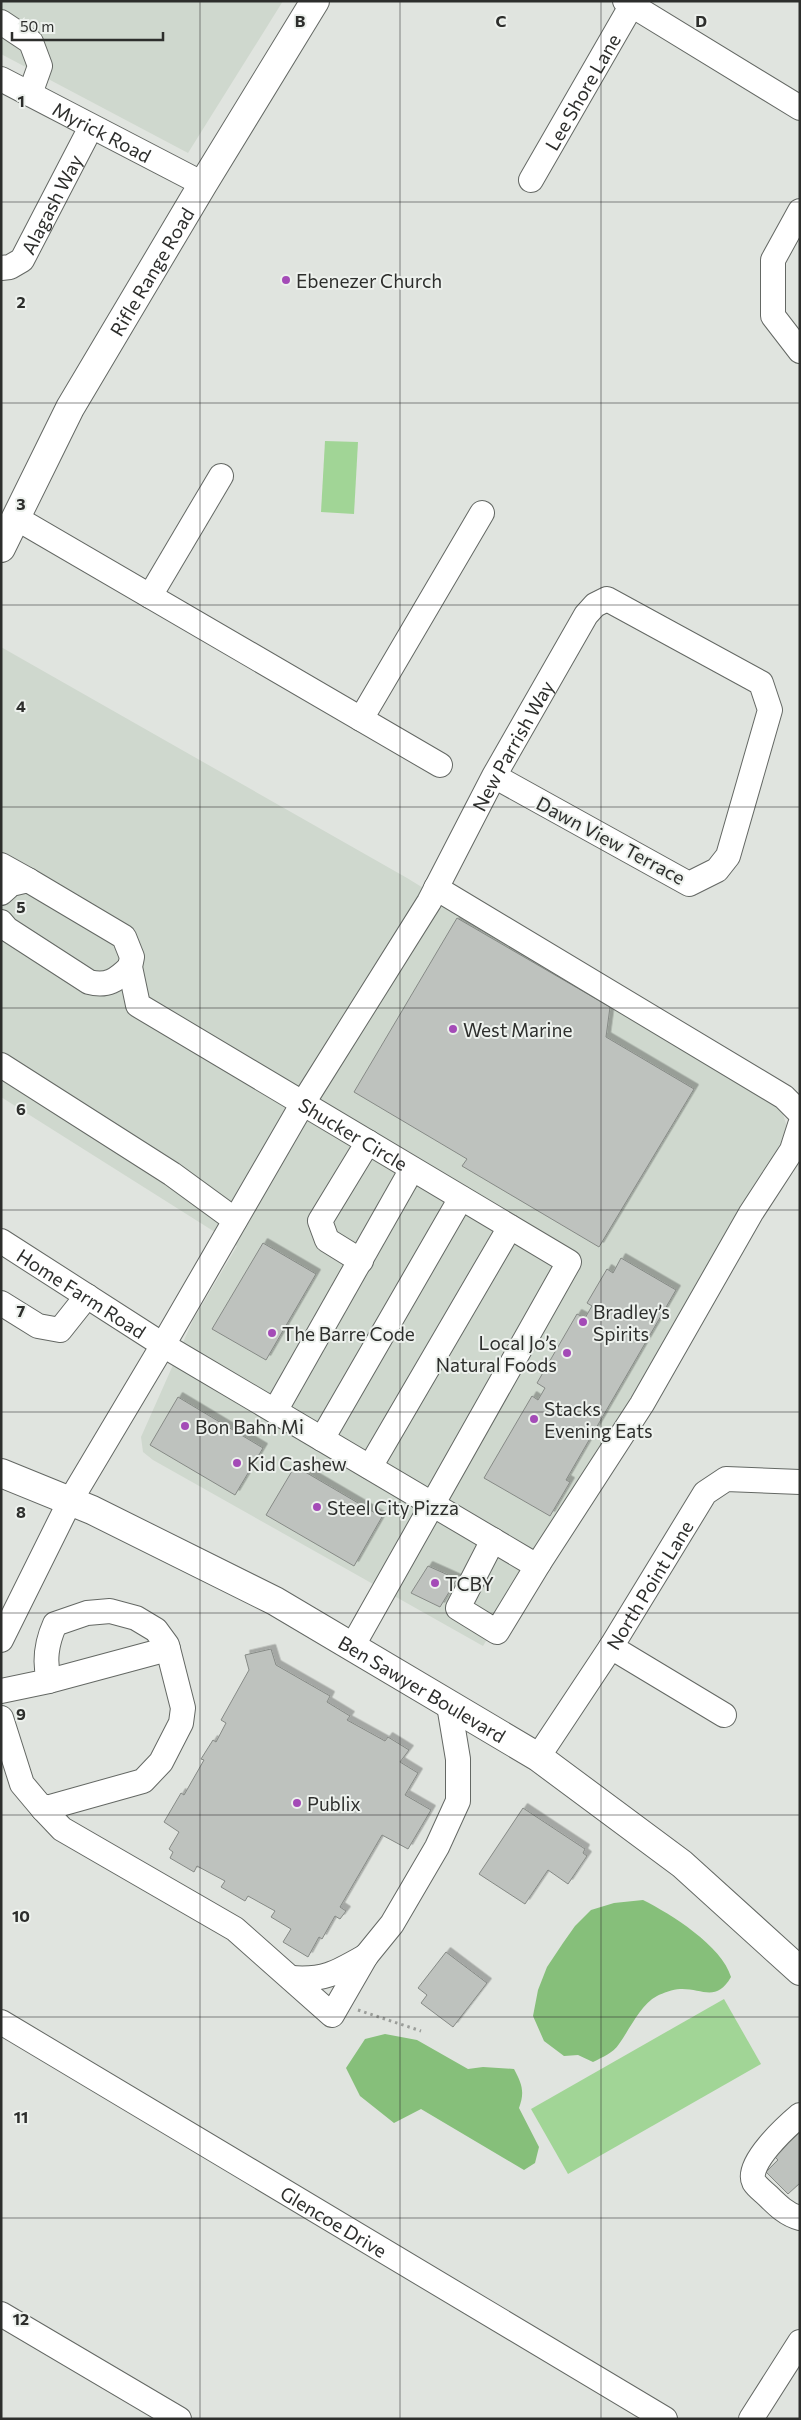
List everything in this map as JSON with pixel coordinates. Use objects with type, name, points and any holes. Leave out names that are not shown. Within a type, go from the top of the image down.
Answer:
[{"type":"main road","name":"Rifle Range Road","points":[[1,548],[70,408],[203,184],[315,1]]},
{"type":"main road","name":"Ben Sawyer Boulevard","points":[[1,1473],[92,1510],[275,1601],[538,1758],[682,1864],[800,1971]]},
{"type":"street","points":[[630,3],[800,108]]},
{"type":"street","name":"Lee Shore Lane","points":[[531,180],[630,3]]},
{"type":"street","points":[[1,22],[31,42],[40,66],[30,94]]},
{"type":"street","name":"Myrick Road","points":[[1,78],[91,127],[203,184]]},
{"type":"street","name":"Alagash Way","points":[[1,268],[10,267],[22,260],[91,127]]},
{"type":"street","points":[[800,211],[773,260],[773,316],[800,351]]},
{"type":"street","points":[[150,596],[221,476]]},
{"type":"street","points":[[361,719],[482,513]]},
{"type":"street","points":[[16,518],[440,765]]},
{"type":"street","name":"New Parrish Way","points":[[1,1640],[70,1501],[303,1103],[433,895],[494,776],[586,615],[595,605],[607,599]]},
{"type":"street","name":"Dawn View Terrace","points":[[494,776],[689,884],[717,870],[728,856],[770,710],[761,683],[607,599]]},
{"type":"street","points":[[1,865],[124,937],[132,956],[130,968],[138,1005]]},
{"type":"street","points":[[2,888],[28,880]]},
{"type":"street","points":[[433,895],[784,1097],[800,1113]]},
{"type":"street","name":"Shucker Circle","points":[[1,922],[7,929],[89,982],[98,984],[138,1005],[569,1262],[432,1504]]},
{"type":"street","points":[[98,984],[109,983],[130,968]]},
{"type":"street","points":[[1,1065],[172,1174],[235,1220]]},
{"type":"street","points":[[493,1540],[458,1608],[497,1632],[539,1563],[642,1404],[751,1213],[792,1150],[800,1125]]},
{"type":"street","points":[[361,1261],[327,1240],[320,1221],[368,1142]]},
{"type":"street","points":[[275,1411],[412,1169]]},
{"type":"street","points":[[322,1439],[461,1198]]},
{"type":"street","points":[[370,1467],[510,1227]]},
{"type":"street","name":"Home Farm Road","points":[[1,1241],[163,1345],[530,1562],[539,1563]]},
{"type":"street","points":[[1,1303],[38,1326],[60,1330],[87,1296]]},
{"type":"street","name":"North Point Lane","points":[[538,1758],[611,1647],[706,1493],[726,1479],[800,1482]]},
{"type":"street","points":[[352,1646],[432,1504]]},
{"type":"street","points":[[43,1809],[143,1781],[161,1762],[181,1723],[183,1708],[168,1649],[156,1630],[136,1618],[110,1610],[88,1613],[55,1624],[48,1640],[46,1666],[49,1681]]},
{"type":"street","points":[[611,1647],[724,1716]]},
{"type":"street","points":[[1,1691],[49,1681],[168,1649]]},
{"type":"street","points":[[1,1718],[22,1784],[62,1829],[235,1929],[332,2016],[366,1956],[392,1924],[437,1847],[458,1801],[458,1759],[449,1705]]},
{"type":"street","points":[[291,1978],[313,1980],[336,1973],[366,1956]]},
{"type":"street","name":"Glencoe Drive","points":[[1,2022],[666,2419]]},
{"type":"street","points":[[800,2115],[763,2153],[752,2171],[754,2182],[778,2206],[793,2216],[800,2218]]},
{"type":"street","points":[[1,2314],[179,2419]]},
{"type":"street","points":[[751,2419],[799,2344]]},
{"type":"path","points":[[340,2003],[421,2031]]},
{"type":"shaded area","points":[[1,1],[283,1],[188,153],[1,54]]},
{"type":"shaded area","points":[[1,647],[407,878],[781,1108],[789,1133],[679,1322],[483,1646],[153,1460],[143,1452],[141,1437],[193,1320],[237,1246],[1,1097]]},
{"type":"green space","points":[[325,441],[358,442],[354,514],[321,512]]},
{"type":"green space","points":[[643,1900],[681,1922],[707,1943],[726,1965],[731,1977],[720,1990],[714,1992],[677,1989],[657,1996],[640,2011],[617,2047],[593,2062],[578,2055],[564,2056],[544,2041],[533,2016],[538,1990],[547,1967],[575,1926],[591,1910],[614,1903]]},
{"type":"green space","points":[[724,1999],[761,2064],[568,2174],[531,2109]]},
{"type":"green space","points":[[385,2034],[417,2040],[468,2069],[483,2067],[514,2069],[522,2088],[519,2108],[539,2147],[535,2163],[524,2170],[421,2109],[394,2123],[360,2096],[346,2068],[365,2039]]},
{"type":"building","points":[[457,918],[610,1007],[606,1037],[694,1089],[599,1247],[462,1166],[467,1159],[354,1092]]},
{"type":"building","points":[[263,1243],[316,1274],[266,1360],[212,1329]]},
{"type":"building","points":[[621,1258],[676,1290],[566,1480],[570,1482],[550,1516],[484,1478],[532,1396],[538,1400],[545,1388],[537,1383],[577,1314],[585,1318],[592,1306],[587,1303],[607,1269],[613,1273]]},
{"type":"building","points":[[178,1397],[263,1448],[235,1495],[150,1445]]},
{"type":"building","points":[[295,1466],[382,1517],[354,1566],[266,1515]]},
{"type":"building","points":[[428,1566],[457,1579],[440,1607],[411,1593]]},
{"type":"building","name":"Publix","points":[[271,1649],[276,1665],[330,1696],[327,1702],[350,1716],[347,1720],[385,1741],[388,1737],[409,1750],[400,1762],[418,1773],[405,1795],[431,1810],[408,1849],[382,1835],[340,1907],[346,1911],[340,1919],[335,1916],[322,1939],[319,1937],[308,1957],[283,1942],[291,1929],[271,1917],[275,1911],[248,1896],[245,1901],[221,1887],[225,1881],[197,1866],[194,1872],[170,1858],[173,1852],[169,1849],[179,1832],[164,1822],[181,1793],[184,1795],[204,1760],[201,1759],[213,1740],[216,1742],[226,1723],[221,1720],[249,1670],[245,1655]]},
{"type":"building","points":[[523,1808],[585,1849],[583,1853],[587,1856],[568,1884],[548,1870],[525,1904],[479,1874]]},
{"type":"building","points":[[446,1952],[487,1983],[453,2027],[421,2003],[427,1995],[418,1988]]},
{"type":"building","points":[[800,2127],[800,2183],[788,2194],[766,2172],[778,2160],[772,2154]]},
{"type":"place","name":"Ebenezer Church","points":[[286,280]]},
{"type":"place","name":"West Marine","points":[[453,1029]]},
{"type":"place","name":"Bradley’s Spirits","points":[[583,1322]]},
{"type":"place","name":"The Barre Code","points":[[272,1333]]},
{"type":"place","name":"Local Jo’s Natural Foods","points":[[567,1353]]},
{"type":"place","name":"Stacks Evening Eats","points":[[534,1419]]},
{"type":"place","name":"Bon Bahn Mi","points":[[185,1426]]},
{"type":"place","name":"Kid Cashew","points":[[237,1463]]},
{"type":"place","name":"Steel City Pizza","points":[[317,1507]]},
{"type":"place","name":"TCBY","points":[[435,1583]]},
{"type":"place","name":"Publix","points":[[297,1803]]}]
